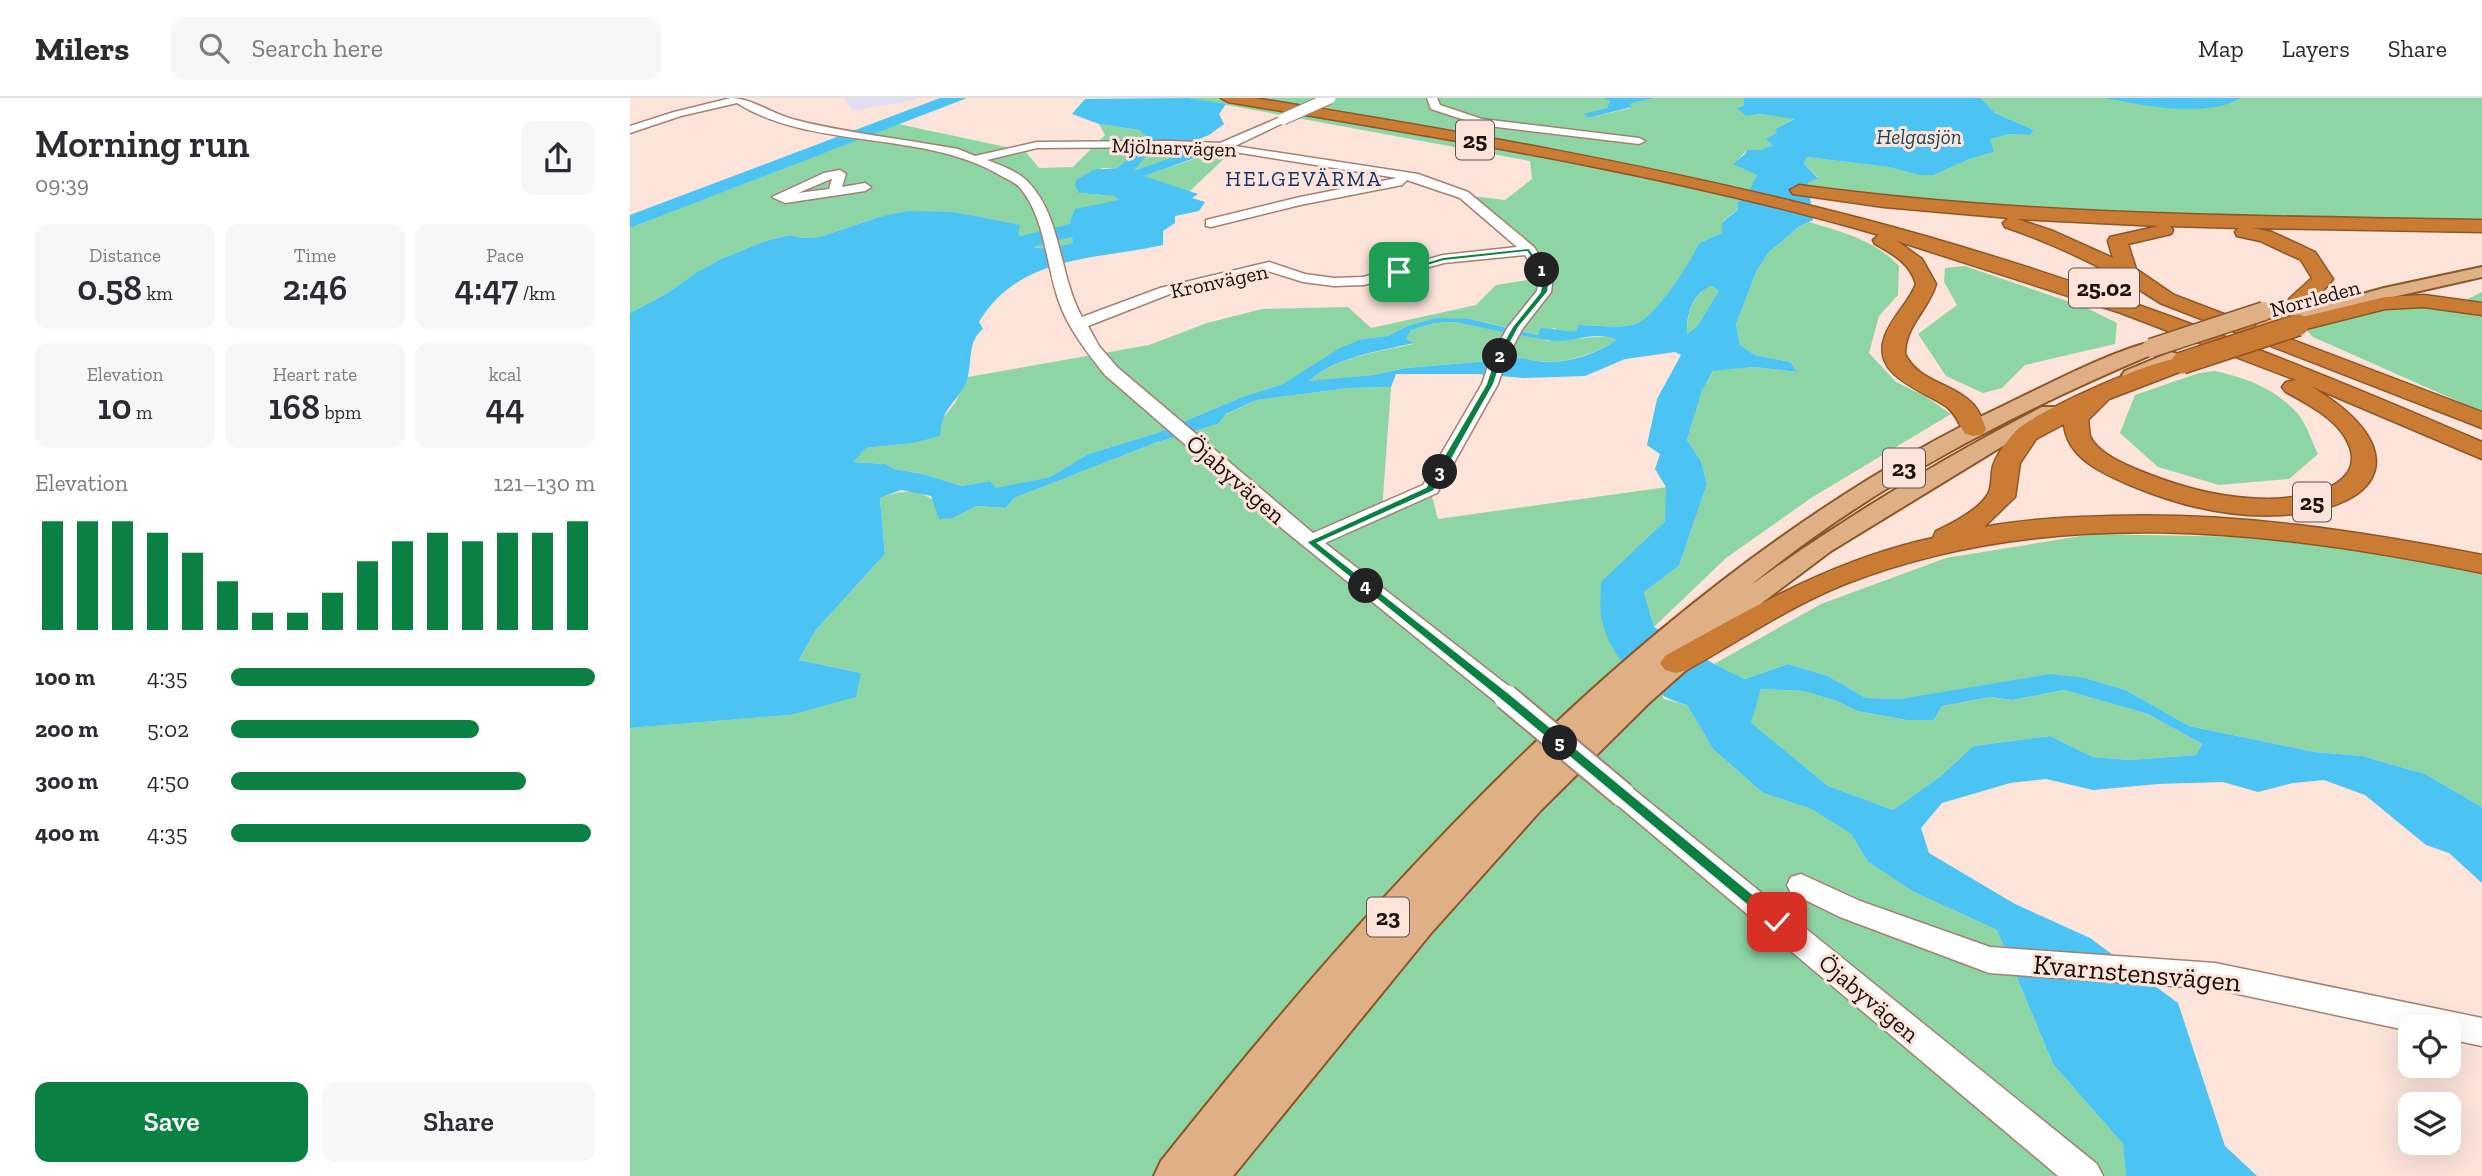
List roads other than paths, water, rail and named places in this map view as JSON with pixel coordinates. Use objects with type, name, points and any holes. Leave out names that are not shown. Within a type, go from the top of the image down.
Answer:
[{"type":"highway","name":"25","points":[[1228,98],[1729,183]]},
{"type":"highway","name":"25","points":[[1271,98],[1666,167],[1822,206],[2015,271],[2175,326],[2257,366],[2306,394],[2342,420],[2361,444],[2365,459],[2362,472],[2343,491],[2326,498],[2281,507],[2227,505],[2170,492],[2125,476],[2088,451],[2077,430],[2077,420],[2104,392]]},
{"type":"highway","name":"25","points":[[1822,206],[2069,216],[2482,226]]},
{"type":"highway","points":[[1822,206],[1904,253],[1921,268],[1926,284],[1924,292],[1897,332],[1894,341],[1895,356],[1914,379],[1964,409],[1974,429]]},
{"type":"highway","name":"25.02","points":[[1822,206],[1930,233],[2116,292],[2315,365],[2482,433]]},
{"type":"highway","points":[[1965,210],[2046,235],[2127,272],[2167,299],[2482,421]]},
{"type":"highway","points":[[2127,272],[2117,241],[2160,230],[2228,230],[2265,236],[2308,256],[2323,279],[2299,299]]},
{"type":"highway","points":[[1916,551],[1969,526],[2001,497],[2007,463],[2027,434],[2168,356],[2297,322],[2385,303],[2424,301],[2482,309]]},
{"type":"highway","points":[[2297,322],[2342,304]]},
{"type":"highway","points":[[2175,326],[2348,394],[2482,451]]},
{"type":"highway","points":[[2366,374],[2435,396],[2482,405]]},
{"type":"highway","points":[[1676,663],[1700,637],[1835,578],[1916,551],[1956,541],[2041,529],[2183,524],[2346,539],[2482,564]]},
{"type":"main road","name":"Norrleden","points":[[2261,320],[2299,299],[2482,261]]},
{"type":"main road","name":"Norrleden","points":[[2342,304],[2482,272]]},
{"type":"main road","points":[[2168,356],[2261,320],[2297,322]]},
{"type":"main road","name":"23","points":[[1700,637],[1717,598],[1810,530],[1922,457],[2059,386],[2168,356]]},
{"type":"main road","name":"23","points":[[1176,1176],[1392,912],[1503,793],[1631,687],[1822,546],[1998,439],[2104,392]]},
{"type":"main road","name":"23","points":[[1206,1176],[1418,923],[1631,687],[1676,663]]},
{"type":"street","points":[[1222,146],[1330,98]]},
{"type":"street","points":[[1432,98],[1435,107],[1469,119],[1639,141]]},
{"type":"street","points":[[630,130],[737,99]]},
{"type":"street","name":"Öjabyvägen","points":[[737,99],[776,118],[976,159],[1024,184],[1040,209],[1066,302],[1077,325],[1111,372],[1311,542],[1506,697],[2085,1176]]},
{"type":"street","name":"Mjölnarvägen","points":[[976,159],[1037,145],[1178,144],[1222,146],[1418,178],[1464,195],[1529,250],[1546,277],[1544,292],[1513,333],[1499,357],[1490,384],[1430,489],[1311,542]]},
{"type":"street","points":[[1211,223],[1300,201],[1418,178]]},
{"type":"street","points":[[834,191],[864,187]]},
{"type":"street","name":"Kronvägen","points":[[1077,325],[1165,291],[1269,266],[1303,278],[1334,282],[1364,281],[1443,259],[1529,250]]},
{"type":"street","name":"Kvarnstensvägen","points":[[1801,885],[1850,909],[1919,937],[1989,960],[2215,976],[2482,1032]]},
{"type":"water","points":[[940,98],[967,98],[630,228],[630,215]]},
{"type":"water","name":"Helgasjön","points":[[1189,98],[1226,104],[1219,114],[1224,124],[1209,135],[1192,142],[1197,150],[1195,158],[1144,176],[1198,194],[1192,198],[1205,202],[1199,211],[1175,216],[1175,223],[1163,231],[1163,245],[1061,264],[1016,283],[996,300],[979,322],[983,329],[973,344],[966,382],[945,414],[940,436],[913,443],[866,448],[853,462],[886,464],[894,469],[923,474],[962,486],[990,481],[996,488],[1050,477],[1088,454],[1157,433],[1242,397],[1283,384],[1340,348],[1362,339],[1388,336],[1407,326],[1437,318],[1470,319],[1538,335],[1541,328],[1576,331],[1579,325],[1615,327],[1635,324],[1662,301],[1699,243],[1722,233],[1724,222],[1738,209],[1737,202],[1745,199],[1757,175],[1733,164],[1747,150],[1761,150],[1773,145],[1766,139],[1777,133],[1775,129],[1795,119],[1760,114],[1746,116],[1737,108],[1744,105],[1744,98],[1981,98],[1995,113],[2034,130],[2030,135],[2010,134],[1990,139],[1994,152],[1934,175],[1919,175],[1888,167],[1807,157],[1804,164],[1818,178],[1808,183],[1813,220],[1800,226],[1769,252],[1757,270],[1736,324],[1740,345],[1755,355],[1790,362],[1797,372],[1754,367],[1713,371],[1702,391],[1687,440],[1701,461],[1707,484],[1679,566],[1644,592],[1654,627],[1714,664],[1745,679],[1788,664],[1828,676],[1866,698],[1900,699],[2050,674],[2085,678],[2126,690],[2189,726],[2315,752],[2362,756],[2425,774],[2482,807],[2482,883],[2449,853],[2426,845],[2365,795],[2324,780],[2293,783],[2258,792],[2223,782],[2093,790],[2046,779],[2010,783],[1942,803],[1921,828],[1929,853],[2015,904],[2090,938],[2178,1003],[2225,1146],[2257,1176],[2126,1176],[2123,1144],[2053,1064],[1997,930],[1914,892],[1868,862],[1851,834],[1811,809],[1763,793],[1713,749],[1687,705],[1658,693],[1645,684],[1633,674],[1614,650],[1601,616],[1601,582],[1665,521],[1666,487],[1655,469],[1660,454],[1647,445],[1657,399],[1681,355],[1675,352],[1625,359],[1585,376],[1523,378],[1478,374],[1396,374],[1391,387],[1349,388],[1257,400],[1226,414],[1218,424],[1155,443],[1014,498],[1006,508],[976,506],[954,518],[939,519],[931,496],[901,490],[880,498],[885,554],[815,631],[799,660],[861,673],[856,697],[790,715],[630,728],[630,313],[721,259],[765,241],[790,235],[802,238],[820,237],[879,217],[908,211],[954,212],[1020,225],[1018,234],[1023,241],[1035,247],[1050,248],[1073,243],[1070,221],[1075,209],[1119,200],[1114,196],[1079,193],[1075,186],[1076,180],[1093,170],[1117,168],[1150,140],[1139,130],[1099,124],[1072,114],[1085,99]],"holes":[[[1159,141],[1184,141],[1177,151],[1179,155],[1134,171]],[[1712,286],[1719,291],[1698,325],[1687,335],[1692,306],[1705,289]],[[1455,322],[1556,341],[1591,336],[1617,340],[1572,360],[1547,362],[1523,358],[1406,368],[1373,375],[1309,381],[1345,361],[1414,343],[1406,339],[1411,330],[1435,323]],[[1761,689],[1803,691],[1837,701],[1857,711],[1906,720],[1934,720],[1942,706],[1991,697],[2012,700],[2064,690],[2148,714],[2202,744],[2196,755],[2130,760],[2093,757],[2050,736],[1973,746],[1942,775],[1893,810],[1828,786],[1751,723]]]},
{"type":"water","points":[[1602,98],[1655,98],[1588,118],[1584,114],[1607,108],[1610,101]]},
{"type":"water","points":[[2103,98],[2242,98],[2209,108],[2191,109],[2155,107]]},
{"type":"waterway","points":[[973,255],[1115,219],[1117,214]]},
{"type":"district","name":"HELGEVÄRMA","points":[[1304,178]]}]
